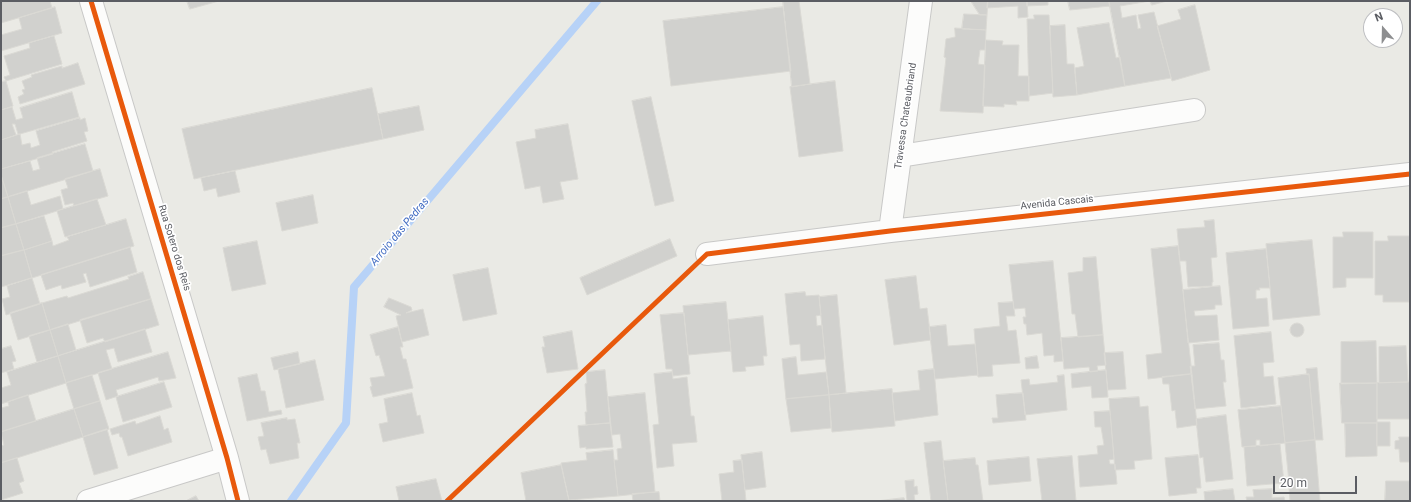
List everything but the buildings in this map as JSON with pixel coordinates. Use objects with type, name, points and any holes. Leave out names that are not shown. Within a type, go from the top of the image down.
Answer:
[{"type":"street","name":"Rua Sotero dos Reis","points":[[91,1],[238,501]]},
{"type":"street","name":"Travessa Chateaubriand","points":[[890,231],[921,1]]},
{"type":"street","points":[[900,156],[1194,110]]},
{"type":"street","name":"Avenida Cascais","points":[[707,254],[890,231],[1410,174]]},
{"type":"street","points":[[88,501],[226,458]]},
{"type":"waterway","name":"Arroio das Pedras","points":[[291,501],[346,423],[354,287],[597,1]]},
{"type":"cycle path","points":[[91,1],[227,458],[238,501]]},
{"type":"cycle path","points":[[447,501],[707,254],[890,231],[1410,174]]}]
